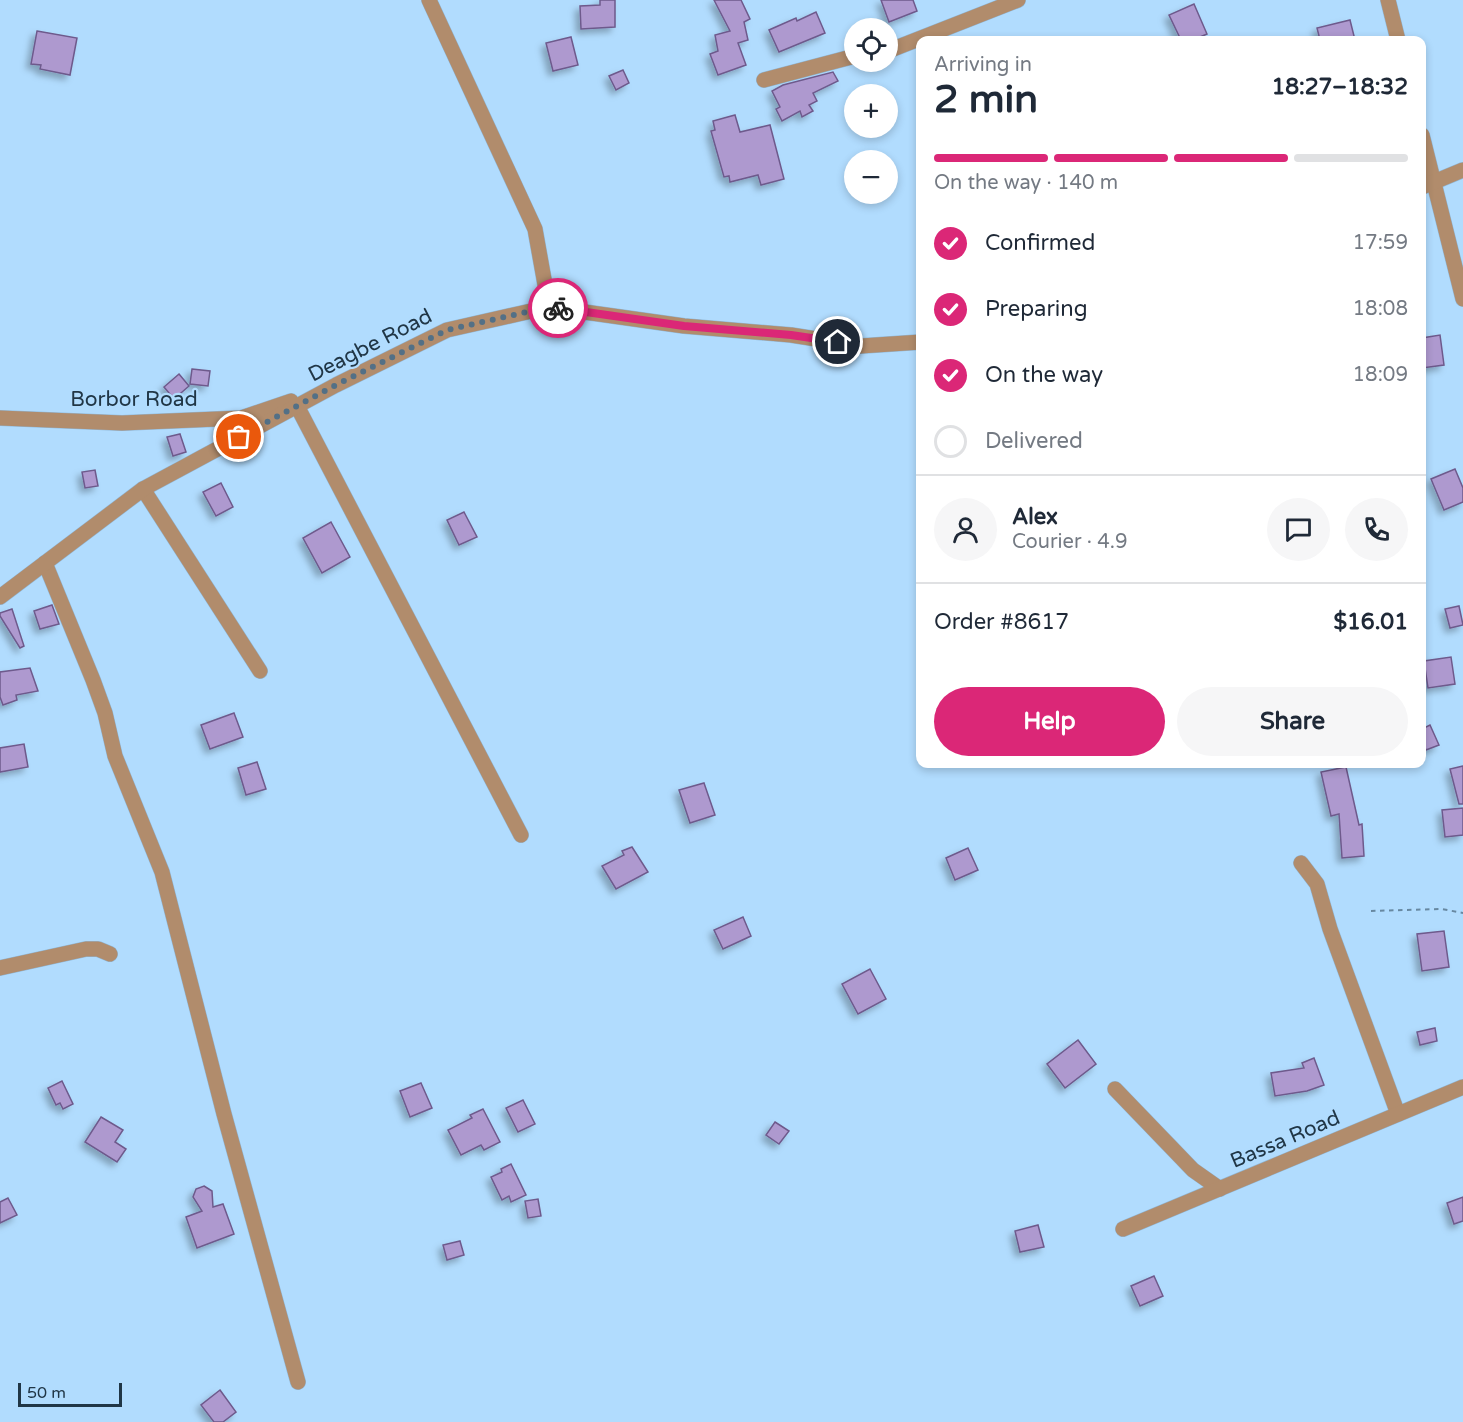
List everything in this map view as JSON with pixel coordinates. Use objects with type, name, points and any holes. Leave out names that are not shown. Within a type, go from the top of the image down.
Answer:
[{"type":"street","points":[[429,0],[536,229],[549,307]]},
{"type":"street","points":[[926,36],[1018,0]]},
{"type":"street","points":[[1388,0],[1397,36]]},
{"type":"street","points":[[898,47],[916,40]]},
{"type":"street","points":[[764,80],[844,60]]},
{"type":"street","points":[[1426,168],[1428,184],[1463,299]]},
{"type":"street","points":[[1428,184],[1463,170]]},
{"type":"street","name":"Deagbe Road","points":[[0,597],[143,489],[336,385],[447,330],[549,307],[684,326],[791,335],[861,346],[916,342]]},
{"type":"street","name":"Borbor Road","points":[[0,418],[122,423],[241,418],[336,385]]},
{"type":"street","points":[[297,406],[521,835]]},
{"type":"street","points":[[143,489],[260,671]]},
{"type":"street","points":[[45,563],[93,680],[105,713],[115,756],[162,872],[224,1114],[298,1382]]},
{"type":"street","points":[[1301,863],[1317,884],[1330,929],[1398,1114]]},
{"type":"street","points":[[0,968],[86,948],[98,949],[110,954]]},
{"type":"street","name":"Bassa Road","points":[[1123,1229],[1463,1087]]},
{"type":"street","points":[[1115,1089],[1193,1170],[1220,1189]]},
{"type":"path","points":[[1371,910],[1442,909],[1463,913]]},
{"type":"building","points":[[600,0],[615,0],[615,27],[581,29],[580,6],[600,5]]},
{"type":"building","points":[[714,0],[741,0],[750,19],[744,22],[748,40],[738,43],[746,65],[718,75],[710,54],[718,51],[715,35],[730,31]]},
{"type":"building","points":[[881,0],[913,0],[917,11],[898,18],[888,18]]},
{"type":"building","points":[[1194,4],[1207,34],[1179,36],[1169,15]]},
{"type":"building","points":[[816,12],[825,33],[779,52],[769,30]]},
{"type":"building","points":[[1350,20],[1354,36],[1319,36],[1317,28]]},
{"type":"building","points":[[37,31],[77,38],[70,75],[40,69],[41,65],[31,64]]},
{"type":"building","points":[[571,37],[578,65],[553,71],[546,43]]},
{"type":"building","points":[[623,70],[629,83],[616,90],[609,76]]},
{"type":"building","points":[[833,72],[838,81],[813,93],[817,101],[809,105],[813,111],[802,117],[800,111],[782,121],[776,109],[780,107],[772,91],[783,85]]},
{"type":"building","points":[[735,115],[740,132],[770,125],[784,179],[761,185],[758,175],[730,182],[729,176],[724,177],[711,131],[715,130],[713,121]]},
{"type":"building","points":[[1440,335],[1444,365],[1426,367],[1426,337]]},
{"type":"building","points":[[192,369],[210,371],[208,386],[190,384]]},
{"type":"building","points":[[179,374],[189,386],[174,399],[164,387]]},
{"type":"building","points":[[180,434],[186,452],[173,456],[167,437]]},
{"type":"building","points":[[1455,469],[1463,488],[1463,502],[1444,510],[1431,479]]},
{"type":"building","points":[[95,470],[98,486],[85,488],[82,472]]},
{"type":"building","points":[[221,483],[233,507],[216,516],[203,492]]},
{"type":"building","points":[[464,512],[477,537],[459,545],[447,520]]},
{"type":"building","points":[[331,522],[350,557],[322,573],[303,538]]},
{"type":"building","points":[[52,605],[59,624],[40,629],[34,611]]},
{"type":"building","points":[[1459,606],[1463,625],[1450,628],[1445,609]]},
{"type":"building","points":[[12,609],[24,646],[20,648],[0,616],[0,613]]},
{"type":"building","points":[[1451,657],[1455,684],[1428,688],[1426,661]]},
{"type":"building","points":[[30,668],[38,691],[16,695],[17,700],[3,705],[0,697],[0,672]]},
{"type":"building","points":[[234,713],[243,737],[210,749],[201,725]]},
{"type":"building","points":[[1430,725],[1439,745],[1426,750],[1426,727]]},
{"type":"building","points":[[24,744],[28,767],[0,772],[0,748]]},
{"type":"building","points":[[257,762],[266,789],[246,795],[238,768]]},
{"type":"building","points":[[1463,766],[1463,804],[1459,804],[1450,769]]},
{"type":"building","points":[[1346,768],[1359,825],[1362,824],[1364,856],[1342,858],[1339,814],[1331,816],[1321,772]]},
{"type":"building","points":[[704,783],[715,815],[690,823],[679,790]]},
{"type":"building","points":[[1463,808],[1463,835],[1445,837],[1442,810]]},
{"type":"building","points":[[632,847],[648,872],[616,889],[602,866],[624,855],[622,851]]},
{"type":"building","points":[[968,848],[978,870],[955,880],[946,858]]},
{"type":"building","points":[[743,917],[751,936],[723,949],[714,930]]},
{"type":"building","points":[[1444,931],[1449,967],[1422,971],[1417,934]]},
{"type":"building","points":[[870,969],[886,999],[858,1014],[842,984]]},
{"type":"building","points":[[1435,1028],[1437,1041],[1420,1045],[1417,1032]]},
{"type":"building","points":[[1078,1040],[1096,1064],[1065,1088],[1047,1064]]},
{"type":"building","points":[[1314,1058],[1324,1085],[1307,1091],[1275,1096],[1271,1073],[1304,1068],[1302,1063]]},
{"type":"building","points":[[62,1081],[73,1104],[63,1109],[60,1103],[56,1105],[48,1088]]},
{"type":"building","points":[[421,1083],[432,1108],[410,1117],[400,1091]]},
{"type":"building","points":[[523,1100],[535,1124],[518,1132],[506,1108]]},
{"type":"building","points":[[483,1109],[500,1142],[484,1150],[481,1145],[461,1155],[448,1130],[472,1118],[470,1115]]},
{"type":"building","points":[[101,1117],[123,1130],[115,1142],[126,1149],[117,1162],[85,1142]]},
{"type":"building","points":[[775,1122],[789,1131],[779,1144],[766,1135]]},
{"type":"building","points":[[511,1164],[526,1195],[511,1202],[509,1196],[502,1200],[491,1177],[502,1172],[501,1169]]},
{"type":"building","points":[[204,1186],[212,1191],[213,1207],[223,1204],[234,1234],[197,1248],[186,1217],[202,1211],[193,1197],[196,1189]]},
{"type":"building","points":[[1463,1197],[1463,1221],[1454,1224],[1447,1203]]},
{"type":"building","points":[[8,1198],[17,1215],[0,1223],[0,1202]]},
{"type":"building","points":[[538,1199],[541,1216],[528,1218],[525,1201]]},
{"type":"building","points":[[1038,1225],[1044,1247],[1020,1252],[1015,1231]]},
{"type":"building","points":[[460,1241],[464,1255],[447,1260],[443,1245]]},
{"type":"building","points":[[1154,1276],[1163,1296],[1140,1306],[1131,1286]]},
{"type":"building","points":[[220,1390],[236,1412],[223,1422],[214,1422],[201,1405]]},
{"type":"way so far","points":[[239,437],[336,385],[447,330],[549,307],[558,308]]},
{"type":"route","points":[[558,308],[684,326],[791,335],[838,342]]}]
